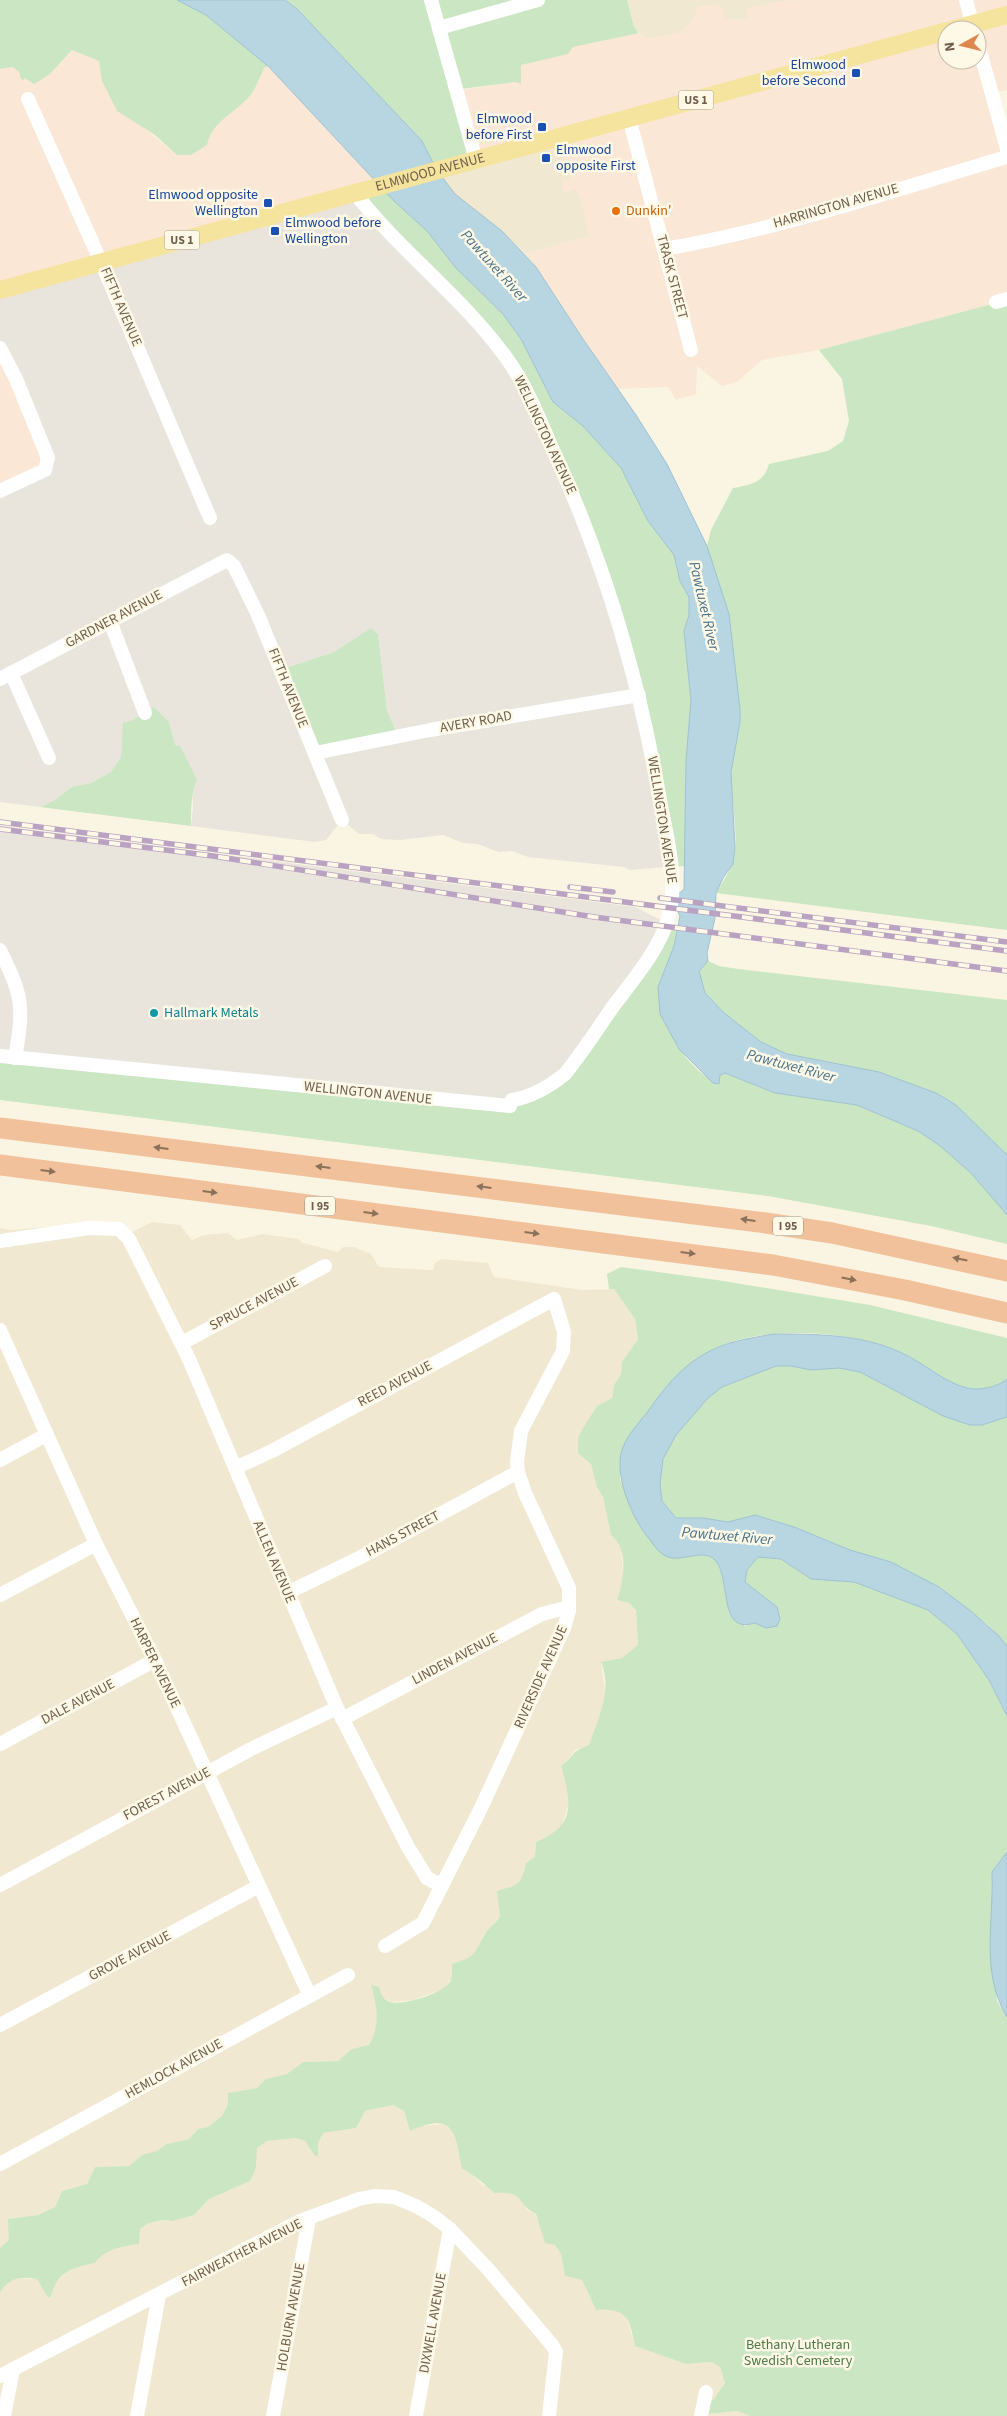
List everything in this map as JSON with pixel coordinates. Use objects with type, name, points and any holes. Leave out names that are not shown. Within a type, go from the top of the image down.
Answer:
[{"type":"highway","name":"I 95","points":[[0,1128],[756,1221],[851,1237],[1007,1271]]},
{"type":"highway","name":"I 95","points":[[0,1165],[745,1261],[839,1277],[1007,1313]]},
{"type":"main road","points":[[987,26],[1007,15]]},
{"type":"main road","name":"ELMWOOD AVENUE","points":[[0,290],[937,34]]},
{"type":"street","points":[[431,0],[476,160]]},
{"type":"street","points":[[439,28],[538,0]]},
{"type":"street","points":[[966,0],[972,20]]},
{"type":"street","points":[[985,70],[1007,149]]},
{"type":"street","name":"FIFTH AVENUE","points":[[28,99],[101,262],[210,518]]},
{"type":"street","name":"TRASK STREET","points":[[629,118],[691,350]]},
{"type":"street","name":"HARRINGTON AVENUE","points":[[664,249],[709,241],[788,221],[1007,157]]},
{"type":"street","name":"WELLINGTON AVENUE","points":[[0,1056],[510,1106],[512,1100],[532,1095],[565,1074],[647,961],[668,918],[673,890],[671,868],[652,755],[619,625],[579,506],[520,377],[487,333],[392,237],[360,192]]},
{"type":"street","points":[[0,348],[16,379],[48,461],[45,470],[0,491]]},
{"type":"street","name":"FIFTH AVENUE","points":[[228,560],[234,566],[258,614],[342,820]]},
{"type":"street","name":"GARDNER AVENUE","points":[[6,676],[228,560]]},
{"type":"street","points":[[110,621],[145,713]]},
{"type":"street","points":[[6,676],[49,758]]},
{"type":"street","name":"AVERY ROAD","points":[[315,753],[430,730],[638,695]]},
{"type":"street","points":[[0,950],[15,982],[21,1001],[21,1022],[15,1058]]},
{"type":"street","name":"ALLEN AVENUE","points":[[0,1241],[89,1228],[119,1229],[130,1239],[182,1343],[287,1593],[340,1713],[408,1847],[427,1878],[442,1886]]},
{"type":"street","name":"SPRUCE AVENUE","points":[[182,1343],[326,1266]]},
{"type":"street","name":"REED AVENUE","points":[[235,1468],[272,1451],[554,1299]]},
{"type":"street","name":"RIVERSIDE AVENUE","points":[[385,1946],[423,1923],[482,1808],[564,1628],[569,1611],[569,1588],[525,1493],[518,1472],[521,1431],[563,1351],[564,1332],[554,1299]]},
{"type":"street","name":"HARPER AVENUE","points":[[0,1330],[96,1544],[155,1660],[310,1996]]},
{"type":"street","points":[[0,1460],[46,1435]]},
{"type":"street","name":"HANS STREET","points":[[287,1593],[361,1557],[518,1472]]},
{"type":"street","points":[[0,1595],[96,1544]]},
{"type":"street","name":"LINDEN AVENUE","points":[[340,1713],[542,1614],[565,1608],[569,1611]]},
{"type":"street","name":"DALE AVENUE","points":[[0,1744],[155,1660]]},
{"type":"street","name":"FOREST AVENUE","points":[[0,1885],[207,1773],[340,1713]]},
{"type":"street","name":"GROVE AVENUE","points":[[0,2025],[259,1886]]},
{"type":"street","name":"HEMLOCK AVENUE","points":[[0,2164],[348,1975]]},
{"type":"street","name":"FAIRWEATHER AVENUE","points":[[6,2373],[300,2221],[358,2198],[394,2197],[433,2216],[450,2229],[488,2269],[556,2352],[549,2416]]},
{"type":"street","name":"HOLBURN AVENUE","points":[[273,2416],[309,2219]]},
{"type":"street","name":"DIXWELL AVENUE","points":[[416,2416],[450,2229]]},
{"type":"street","points":[[137,2416],[159,2295]]},
{"type":"street","points":[[4,2416],[6,2373]]},
{"type":"street","points":[[701,2416],[706,2392]]},
{"type":"shaded area","points":[[627,0],[791,0],[748,8],[747,19],[725,20],[696,14],[690,24],[679,33],[653,38],[644,37],[634,27]]},
{"type":"shaded area","points":[[791,0],[1007,0],[1007,90],[995,92],[1007,138],[1007,300],[819,350],[762,360],[738,381],[722,386],[697,366],[696,394],[676,400],[668,387],[617,389],[536,267],[525,254],[589,236],[582,202],[575,189],[566,193],[562,190],[562,180],[572,179],[567,169],[561,139],[482,159],[461,90],[515,82],[520,83],[520,65],[567,54],[573,47],[639,33],[644,37],[653,38],[679,33],[690,24],[699,6],[720,4],[725,20],[747,19],[748,8]]},
{"type":"shaded area","points":[[72,50],[100,61],[102,81],[144,128],[177,155],[191,155],[223,117],[245,101],[257,84],[264,68],[268,66],[381,185],[0,289],[0,69],[13,67],[25,78],[50,74]]},
{"type":"shaded area","points":[[561,139],[567,169],[582,202],[589,236],[525,254],[502,231],[455,194],[438,173]]},
{"type":"shaded area","points":[[348,194],[493,340],[578,506],[636,693],[667,867],[630,870],[624,867],[528,857],[512,851],[499,852],[477,844],[463,843],[443,835],[400,840],[381,839],[373,834],[359,834],[342,820],[326,840],[315,842],[191,826],[193,808],[192,788],[180,746],[175,745],[169,722],[154,707],[133,720],[122,743],[121,757],[111,772],[91,783],[72,787],[55,800],[40,807],[0,802],[0,489],[45,468],[0,350],[0,289]],"holes":[[[371,628],[378,634],[387,711],[396,731],[286,668],[334,652]]]},
{"type":"shaded area","points":[[0,350],[47,461],[0,489]]},
{"type":"shaded area","points":[[0,826],[635,907],[665,922],[565,1070],[510,1101],[0,1056]]},
{"type":"shaded area","points":[[152,1222],[180,1225],[192,1240],[204,1235],[228,1233],[237,1240],[262,1234],[298,1239],[303,1243],[338,1252],[343,1247],[354,1247],[371,1254],[379,1267],[433,1270],[435,1263],[442,1259],[488,1263],[494,1277],[582,1290],[614,1289],[635,1319],[638,1339],[622,1362],[621,1374],[614,1385],[612,1398],[597,1406],[583,1430],[597,1487],[603,1497],[611,1535],[617,1539],[621,1548],[624,1581],[617,1599],[629,1603],[636,1612],[638,1645],[622,1658],[601,1662],[606,1699],[589,1745],[575,1750],[567,1762],[561,1766],[570,1799],[561,1828],[549,1837],[536,1842],[535,1857],[526,1863],[522,1881],[498,1891],[500,1917],[484,1935],[478,1950],[471,1958],[452,1964],[451,1979],[445,1988],[413,2000],[391,2002],[383,1998],[371,1985],[378,2011],[376,2033],[370,2045],[352,2049],[338,2061],[303,2062],[287,2074],[267,2079],[257,2088],[228,2093],[228,2104],[222,2116],[208,2127],[198,2129],[189,2139],[167,2144],[157,2152],[142,2155],[129,2166],[95,2167],[87,2184],[62,2191],[55,2207],[38,2215],[9,2219],[9,2240],[0,2248],[0,1228],[10,1230],[60,1226],[130,1233]]},
{"type":"shaded area","points":[[393,2105],[404,2111],[410,2131],[421,2126],[445,2124],[451,2128],[456,2135],[462,2169],[468,2171],[483,2185],[490,2187],[494,2193],[508,2192],[521,2198],[527,2210],[535,2214],[561,2254],[565,2276],[582,2280],[596,2310],[614,2309],[626,2316],[635,2346],[686,2364],[711,2362],[720,2367],[725,2383],[708,2407],[708,2414],[738,2411],[750,2416],[0,2416],[0,2293],[3,2286],[14,2278],[37,2279],[48,2298],[51,2296],[55,2283],[70,2269],[95,2263],[108,2250],[138,2244],[140,2229],[147,2224],[161,2220],[173,2221],[194,2215],[209,2199],[250,2181],[256,2168],[257,2148],[267,2141],[296,2138],[305,2141],[318,2155],[318,2143],[323,2133],[356,2128],[365,2111]]},
{"type":"green space","points":[[0,0],[177,0],[206,15],[268,66],[264,68],[251,95],[217,125],[209,137],[207,145],[191,155],[177,155],[155,135],[117,111],[102,81],[99,61],[72,50],[50,74],[34,84],[25,78],[24,80],[21,79],[19,72],[13,67],[0,69]]},
{"type":"green space","points":[[285,0],[627,0],[634,27],[639,33],[573,47],[568,54],[521,65],[521,84],[515,82],[461,89],[477,159],[436,169],[422,141],[297,9]]},
{"type":"green space","points":[[385,189],[394,201],[428,232],[455,267],[503,314],[521,339],[553,402],[583,426],[621,468],[648,521],[674,555],[680,581],[689,597],[689,615],[684,631],[691,701],[686,760],[685,866],[673,867],[617,623],[517,374],[357,193]]},
{"type":"green space","points":[[1007,300],[1007,930],[716,893],[732,866],[735,854],[736,843],[731,774],[740,709],[707,546],[711,530],[733,488],[756,482],[764,475],[769,464],[828,451],[843,441],[849,421],[842,379],[819,350]]},
{"type":"green space","points":[[371,628],[378,634],[387,711],[396,731],[316,752],[286,668],[334,652]]},
{"type":"green space","points":[[154,707],[169,722],[175,745],[180,746],[197,780],[192,796],[191,826],[40,807],[55,800],[72,787],[91,783],[111,772],[121,757],[123,723],[133,720]]},
{"type":"green space","points":[[668,922],[677,926],[674,946],[658,987],[679,1047],[685,1057],[696,1068],[714,1082],[719,1083],[720,1074],[725,1073],[775,1093],[857,1105],[918,1131],[939,1145],[971,1173],[1001,1205],[1007,1215],[1007,1244],[931,1226],[768,1196],[0,1100],[0,1056],[510,1101],[565,1070]]},
{"type":"green space","points":[[708,961],[719,966],[738,969],[1007,1000],[1007,1155],[956,1106],[936,1093],[879,1072],[787,1054],[761,1042],[724,1013],[705,993],[699,971]]},
{"type":"green space","name":"Bethany Lutheran Swedish Cemetery","points":[[621,1267],[717,1280],[870,1305],[1007,1338],[1007,1379],[983,1389],[967,1388],[950,1382],[901,1352],[858,1339],[806,1333],[780,1333],[755,1336],[732,1342],[712,1350],[693,1362],[663,1391],[629,1436],[620,1477],[637,1520],[663,1551],[672,1558],[706,1555],[715,1559],[722,1573],[729,1613],[745,1626],[755,1623],[777,1607],[745,1582],[747,1570],[758,1557],[781,1559],[811,1579],[854,1582],[928,1610],[957,1634],[989,1680],[1007,1716],[1007,1852],[992,1872],[997,2001],[1007,2017],[1007,2416],[750,2416],[738,2411],[707,2414],[708,2407],[725,2383],[720,2367],[711,2362],[686,2364],[635,2346],[631,2328],[621,2313],[596,2310],[582,2280],[565,2276],[561,2254],[555,2245],[545,2243],[536,2214],[516,2196],[494,2193],[470,2173],[462,2169],[454,2135],[444,2124],[425,2125],[410,2131],[404,2111],[393,2105],[365,2111],[356,2128],[323,2133],[318,2143],[318,2155],[316,2157],[305,2141],[296,2138],[267,2141],[257,2148],[256,2168],[250,2181],[209,2199],[194,2215],[173,2221],[161,2220],[147,2224],[140,2229],[139,2244],[114,2249],[104,2254],[95,2263],[72,2269],[57,2281],[51,2296],[48,2298],[37,2279],[31,2278],[11,2281],[0,2293],[0,2248],[9,2240],[8,2219],[38,2215],[55,2207],[62,2191],[87,2184],[95,2167],[129,2166],[142,2155],[157,2151],[167,2144],[189,2139],[198,2129],[208,2127],[222,2116],[228,2104],[228,2093],[257,2088],[266,2079],[287,2074],[303,2062],[338,2061],[352,2049],[369,2045],[375,2030],[377,2015],[371,1985],[379,1987],[386,2000],[396,2003],[432,1994],[447,1985],[451,1980],[452,1964],[470,1957],[487,1931],[500,1917],[497,1891],[518,1883],[526,1863],[535,1857],[536,1842],[559,1828],[565,1820],[568,1811],[568,1801],[561,1766],[575,1752],[589,1745],[605,1693],[604,1672],[601,1662],[622,1658],[638,1645],[636,1611],[629,1603],[617,1600],[623,1575],[621,1548],[611,1535],[603,1497],[597,1487],[591,1464],[578,1453],[578,1438],[582,1430],[597,1406],[612,1398],[614,1385],[621,1374],[622,1362],[638,1339],[635,1319],[614,1289],[609,1289],[607,1274]]},
{"type":"green space","points":[[776,1366],[791,1366],[811,1370],[839,1368],[860,1372],[943,1416],[982,1425],[1007,1417],[1007,1646],[988,1625],[939,1587],[794,1527],[755,1515],[728,1522],[703,1518],[676,1518],[662,1501],[660,1484],[663,1459],[676,1435],[708,1398],[722,1387]]},
{"type":"water","name":"Pawtuxet River","points":[[177,0],[285,0],[297,9],[422,141],[436,169],[455,194],[502,231],[536,267],[667,464],[707,546],[729,614],[740,709],[740,722],[731,772],[735,848],[733,864],[723,878],[716,893],[715,918],[707,953],[708,961],[699,971],[705,993],[724,1013],[761,1042],[787,1054],[879,1072],[936,1093],[956,1105],[1007,1155],[1007,1215],[971,1173],[939,1145],[918,1131],[857,1105],[775,1093],[725,1073],[720,1075],[719,1084],[713,1083],[679,1049],[660,1014],[658,987],[674,946],[680,916],[675,906],[676,896],[684,889],[686,760],[691,701],[684,631],[689,615],[689,597],[680,581],[674,555],[648,521],[621,468],[583,426],[553,402],[521,339],[503,314],[455,267],[428,232],[394,201],[269,67],[206,15]]},
{"type":"water","name":"Pawtuxet River","points":[[773,1334],[838,1336],[885,1346],[917,1361],[941,1377],[967,1388],[988,1388],[1007,1379],[1007,1417],[982,1425],[970,1425],[943,1416],[860,1372],[839,1368],[811,1370],[791,1366],[776,1366],[722,1387],[708,1398],[676,1435],[663,1459],[660,1484],[662,1501],[676,1518],[703,1518],[728,1522],[755,1515],[794,1527],[850,1550],[891,1562],[939,1587],[972,1612],[999,1636],[1007,1646],[1007,1716],[989,1680],[957,1634],[928,1610],[854,1582],[811,1579],[781,1559],[758,1557],[747,1570],[745,1582],[777,1607],[780,1619],[777,1626],[766,1628],[755,1623],[743,1625],[735,1621],[730,1613],[720,1569],[715,1560],[710,1556],[704,1555],[670,1558],[655,1547],[637,1522],[626,1497],[620,1470],[620,1458],[623,1447],[632,1431],[671,1381],[695,1360],[728,1343]]},
{"type":"water","points":[[1007,1852],[1007,2017],[999,2000],[994,1982],[990,1946],[992,1872]]},
{"type":"railway","points":[[0,822],[1007,951]]},
{"type":"railway","points":[[0,829],[213,856],[594,917],[1007,971]]},
{"type":"railway","points":[[570,887],[613,892]]},
{"type":"railway","points":[[660,898],[1007,942]]},
{"type":"place","name":"Elmwood before Second","points":[[856,73]]},
{"type":"place","name":"Elmwood before First","points":[[542,127]]},
{"type":"place","name":"Elmwood opposite First","points":[[546,158]]},
{"type":"place","name":"Elmwood opposite Wellington","points":[[268,203]]},
{"type":"place","name":"Dunkin'","points":[[616,211]]},
{"type":"place","name":"Elmwood before Wellington","points":[[275,231]]},
{"type":"place","name":"Hallmark Metals","points":[[154,1013]]}]
